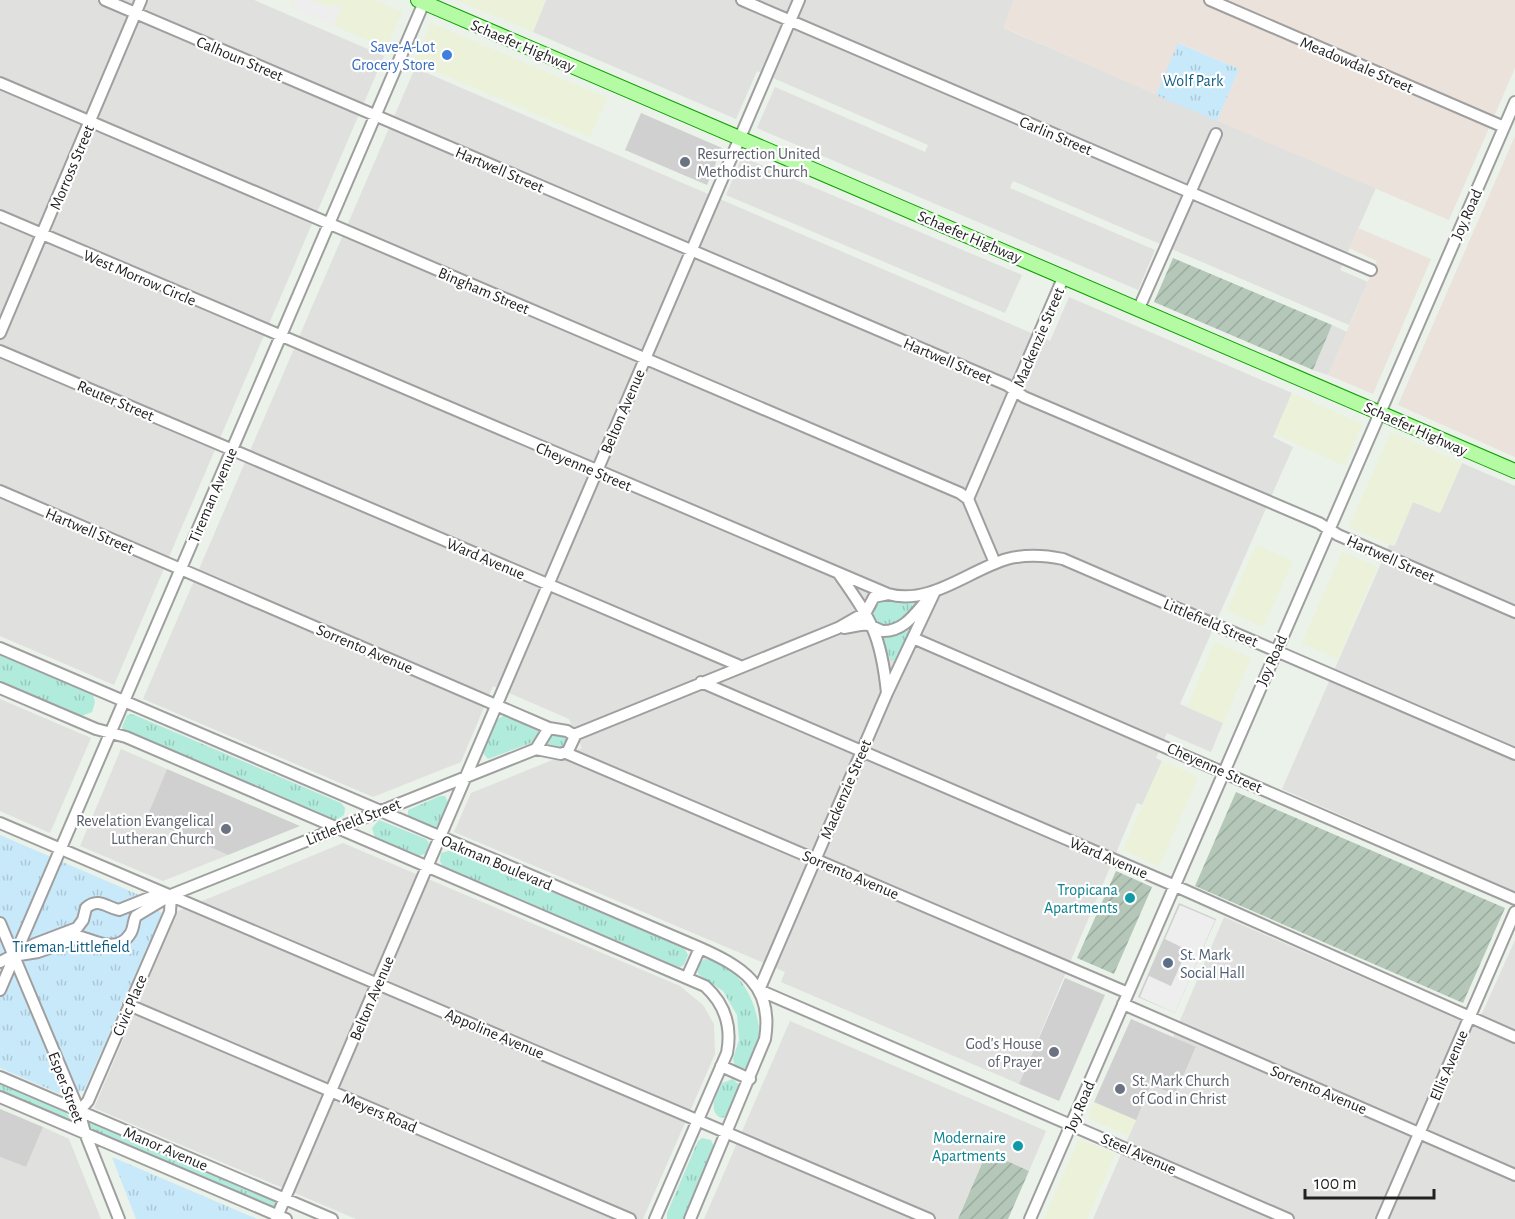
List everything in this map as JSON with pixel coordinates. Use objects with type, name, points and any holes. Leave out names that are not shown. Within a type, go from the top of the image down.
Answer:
[{"type":"main road","name":"Schaefer Highway","points":[[423,1],[1515,471]]},
{"type":"street","name":"Calhoun Street","points":[[105,0],[375,116]]},
{"type":"street","name":"Morross Street","points":[[0,333],[141,0]]},
{"type":"street","name":"Carlin Street","points":[[742,0],[1371,270]]},
{"type":"street","points":[[739,138],[799,0]]},
{"type":"street","name":"Meadowdale Street","points":[[1210,0],[1504,127]]},
{"type":"street","name":"Tireman Avenue","points":[[0,990],[423,1]]},
{"type":"street","name":"Bingham Street","points":[[0,82],[960,493],[968,499]]},
{"type":"street","name":"Joy Road","points":[[1030,1219],[1173,885],[1515,102]]},
{"type":"street","name":"Hartwell Street","points":[[375,116],[691,250],[1515,612]]},
{"type":"street","points":[[1139,308],[1216,134]]},
{"type":"street","name":"Belton Avenue","points":[[279,1218],[284,1198],[378,984],[739,138]]},
{"type":"street","name":"West Morrow Circle","points":[[0,216],[281,337]]},
{"type":"street","name":"Mackenzie Street","points":[[968,499],[1064,276]]},
{"type":"street","name":"Cheyenne Street","points":[[281,337],[888,594]]},
{"type":"street","name":"Reuter Street","points":[[0,351],[232,449]]},
{"type":"street","name":"Ward Avenue","points":[[232,449],[740,666]]},
{"type":"street","name":"Hartwell Street","points":[[0,492],[180,569]]},
{"type":"street","points":[[968,499],[996,563]]},
{"type":"street","name":"Littlefield Street","points":[[574,735],[838,628],[866,612],[874,597],[935,591],[996,563],[1030,555],[1063,559],[1515,754]]},
{"type":"street","name":"Sorrento Avenue","points":[[180,569],[549,728],[574,735]]},
{"type":"street","points":[[838,574],[866,612],[881,645],[887,693]]},
{"type":"street","name":"Mackenzie Street","points":[[759,990],[887,693],[935,591]]},
{"type":"street","name":"Littlefield Street","points":[[838,628],[871,624],[882,632],[896,629],[912,617],[935,591]]},
{"type":"street","name":"Cheyenne Street","points":[[913,638],[1515,899]]},
{"type":"street","name":"Oakman Boulevard","points":[[0,648],[700,948],[740,968],[759,990],[766,1009],[767,1028],[762,1052],[690,1219]]},
{"type":"street","name":"Ward Avenue","points":[[701,682],[1173,885],[1515,1037]]},
{"type":"street","name":"Oakman Boulevard","points":[[0,688],[109,733],[126,737],[687,977],[710,991],[726,1015],[729,1041],[721,1066],[655,1219]]},
{"type":"street","points":[[536,749],[549,728]]},
{"type":"street","points":[[570,755],[574,735]]},
{"type":"street","name":"Sorrento Avenue","points":[[536,749],[570,755],[1128,993]]},
{"type":"street","name":"Littlefield Street","points":[[13,956],[38,952],[81,937],[103,946],[126,939],[131,934],[136,916],[171,895],[336,827],[536,749]]},
{"type":"street","name":"Appoline Avenue","points":[[0,823],[929,1219]]},
{"type":"street","name":"Littlefield Street","points":[[13,956],[35,944],[77,928],[83,920],[86,908],[92,903],[102,903],[119,910],[154,896],[171,895]]},
{"type":"street","name":"Civic Place","points":[[79,1111],[88,1101],[170,912],[171,895]]},
{"type":"street","name":"Ellis Avenue","points":[[1382,1219],[1515,912]]},
{"type":"street","name":"Esper Street","points":[[0,923],[79,1111],[85,1133],[118,1219]]},
{"type":"street","points":[[687,977],[700,948]]},
{"type":"street","points":[[0,951],[13,956]]},
{"type":"street","points":[[0,962],[13,956]]},
{"type":"street","name":"Steel Avenue","points":[[759,990],[1071,1123],[1288,1219]]},
{"type":"street","name":"Sorrento Avenue","points":[[1123,1004],[1515,1175]]},
{"type":"street","name":"Meyers Road","points":[[129,1005],[630,1219]]},
{"type":"street","points":[[721,1066],[750,1079]]},
{"type":"street","name":"Manor Avenue","points":[[0,1077],[332,1219]]},
{"type":"street","name":"Manor Avenue","points":[[0,1097],[279,1218]]},
{"type":"shaded area","points":[[0,0],[254,0],[384,56],[114,685],[0,636]]},
{"type":"shaded area","points":[[292,0],[374,0],[402,12],[386,48],[289,6]]},
{"type":"shaded area","points":[[294,0],[312,0],[332,8],[334,4],[342,7],[334,26],[291,7]]},
{"type":"shaded area","points":[[456,0],[546,0],[533,32]]},
{"type":"shaded area","points":[[546,0],[1014,0],[1004,28],[1376,188],[1340,270],[1368,282],[1349,325],[1013,181],[1010,188],[1155,250],[1138,290],[757,128],[775,87],[925,152],[928,145],[757,71],[736,119],[533,32]]},
{"type":"shaded area","points":[[1014,0],[1515,0],[1515,68],[1449,220],[1217,121],[1239,69],[1179,43],[1156,95],[1003,27]]},
{"type":"shaded area","points":[[431,23],[607,98],[590,137],[414,62]]},
{"type":"shaded area","points":[[415,68],[1050,341],[1069,297],[1292,393],[1273,437],[1293,447],[1180,704],[1223,723],[1211,752],[1167,733],[1156,758],[1162,761],[1142,805],[1137,803],[1019,1084],[781,982],[785,972],[454,832],[471,793],[582,748],[569,719],[493,686],[461,762],[373,797],[143,699]]},
{"type":"shaded area","points":[[641,113],[722,148],[707,185],[625,150]]},
{"type":"shaded area","points":[[1515,136],[1515,457],[1398,405]]},
{"type":"shaded area","points":[[742,157],[1022,275],[1005,313],[726,195]]},
{"type":"shaded area","points":[[1358,228],[1431,259],[1373,394],[1328,375],[1377,261],[1349,248]]},
{"type":"shaded area","points":[[1173,258],[1332,325],[1313,370],[1154,302]]},
{"type":"shaded area","points":[[1332,325],[1347,332],[1328,375],[1313,370]]},
{"type":"shaded area","points":[[1292,393],[1362,424],[1345,466],[1275,434]]},
{"type":"shaded area","points":[[1391,432],[1462,463],[1440,513],[1413,502],[1393,546],[1349,527]]},
{"type":"shaded area","points":[[1462,463],[1515,486],[1515,892],[1282,789],[1389,545],[1395,545],[1413,502],[1440,513]]},
{"type":"shaded area","points":[[1256,545],[1293,561],[1263,627],[1227,611]]},
{"type":"shaded area","points":[[1342,552],[1377,567],[1338,659],[1302,643]]},
{"type":"shaded area","points":[[1215,642],[1251,658],[1223,723],[1187,707]]},
{"type":"shaded area","points":[[0,699],[91,738],[50,833],[0,811]]},
{"type":"shaded area","points":[[121,749],[167,769],[146,819],[228,855],[163,881],[80,846]]},
{"type":"shaded area","points":[[1162,761],[1198,777],[1159,866],[1123,850]]},
{"type":"shaded area","points":[[167,769],[300,826],[228,855],[146,819]]},
{"type":"shaded area","points":[[1236,792],[1505,908],[1463,1003],[1195,886]]},
{"type":"shaded area","points":[[343,843],[680,986],[703,1005],[714,1024],[715,1054],[643,1219],[356,1219],[94,1108],[178,911]]},
{"type":"shaded area","points":[[1116,871],[1152,887],[1114,974],[1077,958]]},
{"type":"shaded area","points":[[1179,903],[1216,919],[1175,1013],[1138,997]]},
{"type":"shaded area","points":[[1180,905],[1215,920],[1175,1013],[1140,997],[1149,976],[1171,986],[1187,950],[1165,939]]},
{"type":"shaded area","points":[[1224,917],[1476,1027],[1515,940],[1515,1219],[1093,1219],[1151,1085],[1175,1095],[1196,1048],[1173,1037]]},
{"type":"shaded area","points":[[1065,978],[1105,995],[1059,1101],[1019,1084]]},
{"type":"shaded area","points":[[1131,1019],[1196,1047],[1175,1095],[1151,1085],[1136,1120],[1094,1102]]},
{"type":"shaded area","points":[[790,1021],[1046,1131],[1029,1171],[987,1152],[958,1219],[704,1219]]},
{"type":"shaded area","points":[[1094,1102],[1136,1120],[1129,1136],[1088,1118]]},
{"type":"shaded area","points":[[0,1109],[43,1127],[26,1167],[0,1157]]},
{"type":"shaded area","points":[[43,1127],[69,1139],[101,1219],[0,1219],[0,1157],[26,1167]]},
{"type":"shaded area","points":[[1079,1139],[1115,1154],[1087,1219],[1044,1219]]},
{"type":"shaded area","points":[[987,1152],[1029,1171],[1008,1219],[958,1219]]},
{"type":"green space","name":"Wolf Park","points":[[1178,43],[1239,69],[1217,121],[1156,95]]},
{"type":"green space","points":[[886,599],[923,600],[897,623],[878,625],[870,611],[877,601]]},
{"type":"green space","points":[[921,613],[898,661],[890,660],[881,634]]},
{"type":"green space","points":[[0,652],[92,692],[95,702],[92,712],[79,717],[0,683]]},
{"type":"green space","points":[[132,714],[341,803],[345,808],[344,815],[335,821],[124,731],[122,727],[127,715]]},
{"type":"green space","points":[[504,715],[542,733],[539,740],[488,759],[483,753],[497,720]]},
{"type":"green space","points":[[555,731],[571,739],[562,749],[546,747],[549,733]]},
{"type":"green space","points":[[445,796],[448,802],[437,828],[432,829],[408,817],[408,810]]},
{"type":"green space","points":[[379,820],[426,839],[429,843],[427,853],[419,856],[375,838],[372,828]]},
{"type":"green space","name":"Tireman-Littlefield","points":[[0,835],[137,894],[162,913],[84,1091],[58,1093],[0,1068]]},
{"type":"green space","points":[[452,850],[684,948],[688,955],[684,965],[676,966],[443,867],[440,861],[441,853]]},
{"type":"green space","points":[[704,959],[719,963],[733,972],[753,1003],[758,1021],[759,1039],[756,1056],[747,1069],[735,1066],[733,1059],[739,1040],[737,1015],[723,991],[698,974],[697,966]]},
{"type":"green space","points":[[733,1079],[741,1087],[728,1116],[721,1118],[714,1111],[714,1102],[722,1083]]},
{"type":"green space","points":[[0,1083],[66,1112],[73,1123],[0,1093]]},
{"type":"green space","points":[[87,1121],[260,1194],[276,1202],[275,1207],[272,1209],[90,1130]]},
{"type":"green space","points":[[702,1138],[711,1140],[715,1149],[684,1219],[667,1219],[667,1213],[698,1141]]},
{"type":"green space","points":[[112,1157],[257,1219],[136,1219]]},
{"type":"place","name":"Save-A-Lot Grocery Store","points":[[447,55]]},
{"type":"place","name":"Resurrection United Methodist Church","points":[[685,162]]},
{"type":"place","name":"Revelation Evangelical Lutheran Church","points":[[226,829]]},
{"type":"place","name":"Tropicana Apartments","points":[[1130,898]]},
{"type":"place","name":"St. Mark Social Hall","points":[[1168,963]]},
{"type":"place","name":"God's House of Prayer","points":[[1054,1052]]},
{"type":"place","name":"St. Mark Church of God in Christ","points":[[1120,1089]]},
{"type":"place","name":"Modernaire Apartments","points":[[1018,1146]]}]
